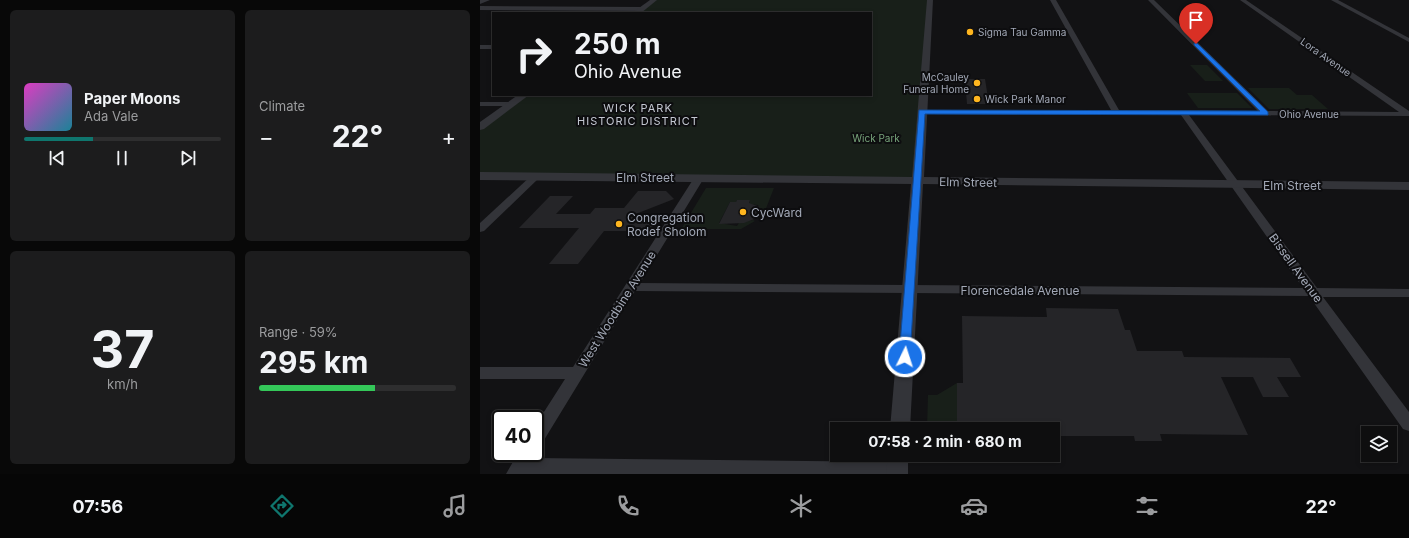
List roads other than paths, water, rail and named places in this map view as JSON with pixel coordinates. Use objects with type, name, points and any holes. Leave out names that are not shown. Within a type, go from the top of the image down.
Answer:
[{"type":"street","points":[[480,2],[486,0]]},
{"type":"street","points":[[480,8],[639,11],[654,0]]},
{"type":"street","points":[[900,422],[930,0]]},
{"type":"street","points":[[1053,0],[1116,112]]},
{"type":"street","points":[[1151,0],[1266,113]]},
{"type":"street","name":"Lora Avenue","points":[[1243,0],[1409,114]]},
{"type":"street","points":[[1334,0],[1409,40]]},
{"type":"street","points":[[480,47],[492,47]]},
{"type":"street","points":[[480,128],[523,96]]},
{"type":"street","points":[[480,104],[512,104]]},
{"type":"street","name":"Ohio Avenue","points":[[922,112],[1409,114]]},
{"type":"street","name":"Bissell Avenue","points":[[1183,113],[1409,424]]},
{"type":"street","name":"Elm Street","points":[[480,176],[917,182],[1409,186]]},
{"type":"street","points":[[480,229],[535,177]]},
{"type":"street","name":"West Woodbine Avenue","points":[[544,426],[700,178]]},
{"type":"street","name":"Florencedale Avenue","points":[[631,287],[1409,293]]},
{"type":"street","points":[[480,373],[576,374]]},
{"type":"street","points":[[520,464],[897,466]]},
{"type":"place","name":"Sigma Tau Gamma","points":[[970,32]]},
{"type":"place","name":"McCauley Funeral Home","points":[[977,83]]},
{"type":"place","name":"Wick Park Manor","points":[[977,99]]},
{"type":"place","name":"CycWard","points":[[743,212]]},
{"type":"place","name":"Congregation Rodef Sholom","points":[[619,224]]},
{"type":"district","name":"WICK PARK HISTORIC DISTRICT","points":[[638,114]]},
{"type":"park label","name":"Wick Park","points":[[876,138]]}]
